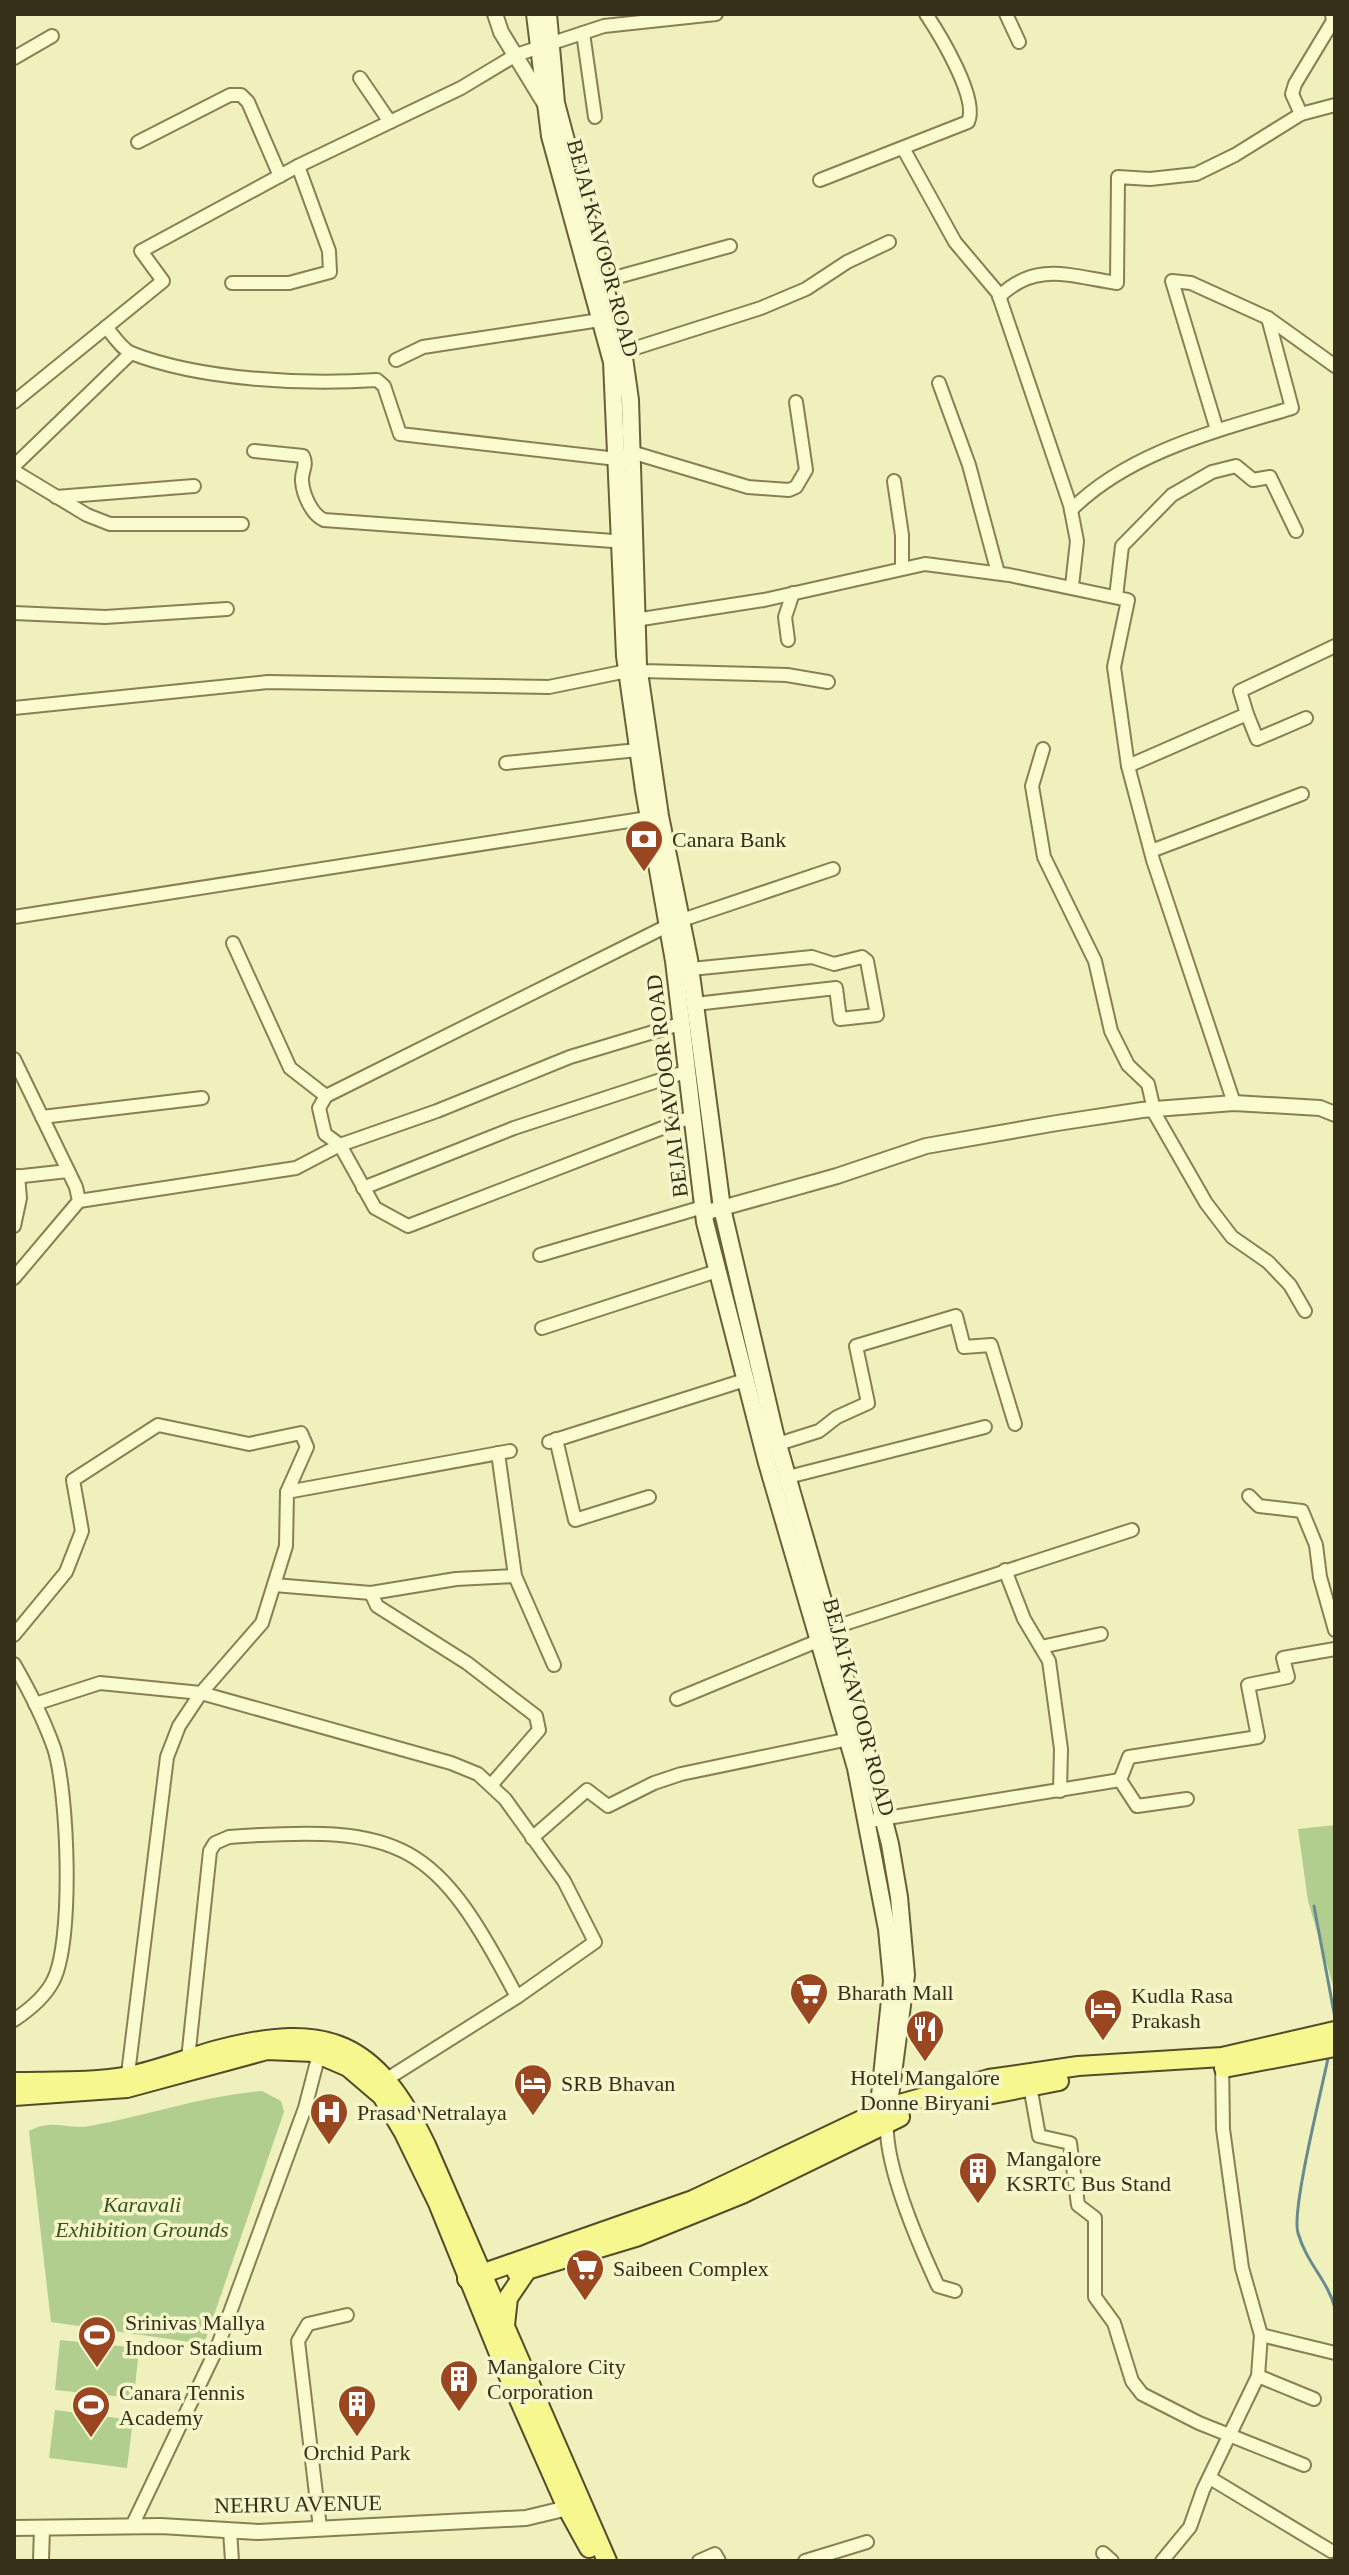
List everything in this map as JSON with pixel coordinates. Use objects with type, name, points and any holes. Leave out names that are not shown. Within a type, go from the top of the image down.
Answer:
[{"type":"main road","name":"BEJAI KAVOOR ROAD","points":[[535,14],[546,44]]},
{"type":"main road","name":"BEJAI KAVOOR ROAD","points":[[548,14],[546,44],[550,104],[612,362],[624,456],[632,668],[638,750],[648,818],[691,969],[722,1208],[778,1444],[875,1820],[892,1981],[883,2121]]},
{"type":"main road","name":"BEJAI KAVOOR ROAD","points":[[550,104],[623,352],[630,400],[624,456]]},
{"type":"main road","name":"BEJAI KAVOOR ROAD","points":[[627,542],[635,620],[632,668],[679,921],[680,1024],[704,1210],[745,1380],[826,1634],[849,1739],[875,1820]]},
{"type":"main road","points":[[477,2282],[693,2200],[989,2079],[1078,2066],[1222,2063],[1335,2031]]},
{"type":"main road","points":[[14,2082],[127,2083],[188,2059],[273,2037],[307,2036],[340,2044],[367,2059],[407,2104],[464,2229],[477,2282],[505,2329],[596,2561]]},
{"type":"main road","points":[[883,2121],[965,2098],[1087,2075],[1222,2063],[1335,2047]]},
{"type":"main road","points":[[14,2096],[127,2083],[267,2050],[319,2054],[348,2067],[382,2096],[477,2282],[574,2506],[607,2561]]},
{"type":"main road","points":[[464,2229],[489,2254],[521,2265]]},
{"type":"main road","points":[[505,2329],[508,2298],[521,2265]]},
{"type":"street","points":[[495,14],[516,55],[550,104]]},
{"type":"street","points":[[14,402],[163,281],[141,251],[298,166],[461,88],[516,55],[604,26],[716,14]]},
{"type":"street","points":[[820,180],[968,122],[972,115],[953,61],[926,14]]},
{"type":"street","points":[[1006,14],[1019,42]]},
{"type":"street","points":[[1301,114],[1292,94],[1295,84],[1333,21],[1332,14]]},
{"type":"street","points":[[583,33],[595,117]]},
{"type":"street","points":[[14,58],[52,36]]},
{"type":"street","points":[[360,78],[390,122]]},
{"type":"street","points":[[138,142],[230,95],[241,95],[248,102],[280,176]]},
{"type":"street","points":[[999,297],[1013,283],[1068,272],[1117,283],[1118,177],[1150,179],[1196,174],[1235,155],[1301,114],[1335,105]]},
{"type":"street","points":[[903,148],[955,242],[999,297],[1071,510],[1077,541],[1072,586]]},
{"type":"street","points":[[232,283],[289,283],[330,272],[329,251],[298,166]]},
{"type":"street","points":[[623,352],[806,289],[847,262],[889,242]]},
{"type":"street","points":[[603,281],[730,246]]},
{"type":"street","points":[[1217,430],[1172,281],[1191,283],[1268,318],[1335,366]]},
{"type":"street","points":[[1071,510],[1086,496],[1165,449],[1292,408],[1268,318]]},
{"type":"street","points":[[396,360],[423,347],[600,320]]},
{"type":"street","points":[[106,327],[131,353],[201,371],[296,380],[377,380],[384,386],[400,434],[624,456],[748,487],[789,490],[796,487],[806,470],[796,402]]},
{"type":"street","points":[[131,353],[14,468],[56,497],[98,520],[121,526],[242,524]]},
{"type":"street","points":[[939,383],[969,465],[998,573]]},
{"type":"street","points":[[254,451],[303,456],[306,464],[303,486],[313,512],[324,520],[627,542]]},
{"type":"street","points":[[1116,597],[1122,546],[1172,495],[1212,472],[1236,466],[1253,480],[1270,477],[1296,531]]},
{"type":"street","points":[[894,481],[904,550],[902,567]]},
{"type":"street","points":[[56,497],[194,486]]},
{"type":"street","points":[[635,620],[793,593],[902,567],[948,564],[1072,586],[1128,600],[1114,667],[1128,766],[1151,851],[1234,1103]]},
{"type":"street","points":[[788,640],[785,617],[793,593]]},
{"type":"street","points":[[14,613],[105,617],[227,609]]},
{"type":"street","points":[[1306,718],[1257,739],[1240,691],[1335,646]]},
{"type":"street","points":[[14,708],[277,682],[549,687],[632,668],[642,671],[787,675],[828,682]]},
{"type":"street","points":[[1128,766],[1247,714]]},
{"type":"street","points":[[1043,749],[1032,786],[1044,857],[1095,961],[1111,1031],[1128,1065],[1148,1084],[1155,1109],[1215,1214],[1232,1237],[1268,1262],[1290,1285],[1305,1311]]},
{"type":"street","points":[[506,763],[638,750]]},
{"type":"street","points":[[1151,851],[1302,794]]},
{"type":"street","points":[[14,917],[648,818]]},
{"type":"street","points":[[691,1117],[408,1226],[375,1208],[340,1145],[325,1134],[319,1108],[326,1096],[679,921],[833,869]]},
{"type":"street","points":[[233,943],[290,1068],[326,1096]]},
{"type":"street","points":[[691,969],[812,957],[834,964],[865,958],[876,1015],[840,1019],[834,964]]},
{"type":"street","points":[[695,1004],[836,988]]},
{"type":"street","points":[[14,1278],[79,1201],[296,1168],[340,1145],[437,1111],[570,1057],[680,1024]]},
{"type":"street","points":[[14,1059],[68,1171],[79,1201]]},
{"type":"street","points":[[363,1188],[514,1128],[685,1072]]},
{"type":"street","points":[[42,1117],[202,1098]]},
{"type":"street","points":[[540,1255],[704,1210],[722,1208],[926,1146],[1155,1109],[1234,1103],[1320,1108],[1335,1114]]},
{"type":"street","points":[[14,1226],[20,1198],[16,1177],[68,1171]]},
{"type":"street","points":[[542,1328],[717,1271]]},
{"type":"street","points":[[778,1444],[819,1431],[837,1417],[868,1403],[856,1346],[956,1316],[964,1347],[991,1345],[1015,1424]]},
{"type":"street","points":[[649,1497],[575,1520],[552,1440],[745,1380]]},
{"type":"street","points":[[14,1635],[66,1572],[82,1531],[73,1480],[158,1425],[249,1444],[301,1433],[307,1447],[287,1492],[286,1546],[262,1623],[201,1693],[179,1726],[167,1757],[127,2083]]},
{"type":"street","points":[[788,1477],[985,1427]]},
{"type":"street","points":[[287,1492],[504,1452],[515,1576],[554,1665]]},
{"type":"street","points":[[1249,1496],[1259,1506],[1302,1511],[1316,1545],[1320,1577],[1335,1630]]},
{"type":"street","points":[[677,1699],[826,1634],[1005,1570],[1132,1530]]},
{"type":"street","points":[[1005,1570],[1024,1619],[1049,1661],[1061,1749],[1060,1791]]},
{"type":"street","points":[[274,1585],[371,1593],[456,1579],[515,1576]]},
{"type":"street","points":[[371,1593],[377,1606],[467,1663],[536,1716],[539,1730],[492,1784]]},
{"type":"street","points":[[1041,1647],[1101,1634]]},
{"type":"street","points":[[1120,1780],[1129,1757],[1258,1737],[1248,1685],[1288,1677],[1283,1658],[1335,1649]]},
{"type":"street","points":[[14,1664],[35,1704],[57,1760],[64,1813],[65,1921],[53,1981],[38,2001],[14,2020]]},
{"type":"street","points":[[35,1704],[100,1683],[201,1693],[451,1763],[492,1784],[564,1881],[595,1942],[517,1997],[387,2079]]},
{"type":"street","points":[[532,1838],[587,1790],[608,1806],[646,1786],[681,1774],[849,1739]]},
{"type":"street","points":[[875,1820],[1120,1780]]},
{"type":"street","points":[[1120,1780],[1137,1806],[1187,1799]]},
{"type":"street","points":[[188,2059],[210,1851],[215,1843],[229,1837],[338,1833],[404,1850],[433,1868],[455,1892],[481,1929],[517,1997]]},
{"type":"street","points":[[132,2526],[217,2348],[305,2108],[319,2054]]},
{"type":"street","points":[[1169,2558],[1190,2527],[1258,2376],[1261,2335],[1242,2268],[1223,2129],[1222,2063]]},
{"type":"street","points":[[1030,2086],[1039,2136],[1070,2143],[1078,2205],[1095,2218],[1095,2297],[1114,2323],[1132,2381],[1142,2394],[1229,2436],[1304,2465]]},
{"type":"street","points":[[883,2121],[922,2252],[938,2286],[955,2291]]},
{"type":"street","points":[[320,2528],[298,2341],[308,2324],[347,2315]]},
{"type":"street","points":[[1261,2335],[1332,2352]]},
{"type":"street","points":[[1258,2376],[1314,2399]]},
{"type":"street","points":[[1210,2478],[1331,2551]]},
{"type":"street","name":"NEHRU AVENUE","points":[[14,2528],[320,2528],[526,2518],[574,2506]]},
{"type":"street","points":[[41,2561],[42,2528]]},
{"type":"street","points":[[230,2530],[232,2561]]},
{"type":"street","points":[[805,2561],[867,2542]]},
{"type":"street","points":[[699,2561],[715,2554],[719,2561]]},
{"type":"green space","points":[[1335,1825],[1335,1992],[1308,1901],[1298,1829]]},
{"type":"green space","name":"Karavali Exhibition Grounds","points":[[262,2091],[281,2101],[284,2112],[204,2344],[51,2322],[29,2131],[46,2125],[90,2126],[197,2101]]},
{"type":"green space","name":"Srinivas Mallya Indoor Stadium","points":[[60,2340],[139,2348],[134,2398],[55,2390]]},
{"type":"green space","name":"Canara Tennis Academy","points":[[55,2410],[133,2420],[127,2468],[49,2458]]},
{"type":"waterway","points":[[1314,1906],[1335,2018]]},
{"type":"waterway","points":[[1328,2058],[1297,2220],[1302,2244],[1335,2308]]},
{"type":"place","name":"Canara Bank","points":[[644,873]]},
{"type":"place","name":"Bharath Mall","points":[[809,2026]]},
{"type":"place","name":"Kudla Rasa Prakash","points":[[1103,2042]]},
{"type":"place","name":"Hotel Mangalore Donne Biryani","points":[[925,2063]]},
{"type":"place","name":"SRB Bhavan","points":[[533,2117]]},
{"type":"place","name":"Prasad Netralaya","points":[[329,2146]]},
{"type":"place","name":"Mangalore KSRTC Bus Stand","points":[[978,2205]]},
{"type":"place","name":"Saibeen Complex","points":[[585,2302]]},
{"type":"place","name":"Srinivas Mallya Indoor Stadium","points":[[97,2369]]},
{"type":"place","name":"Mangalore City Corporation","points":[[459,2413]]},
{"type":"place","name":"Orchid Park","points":[[357,2438]]},
{"type":"place","name":"Canara Tennis Academy","points":[[91,2439]]}]
